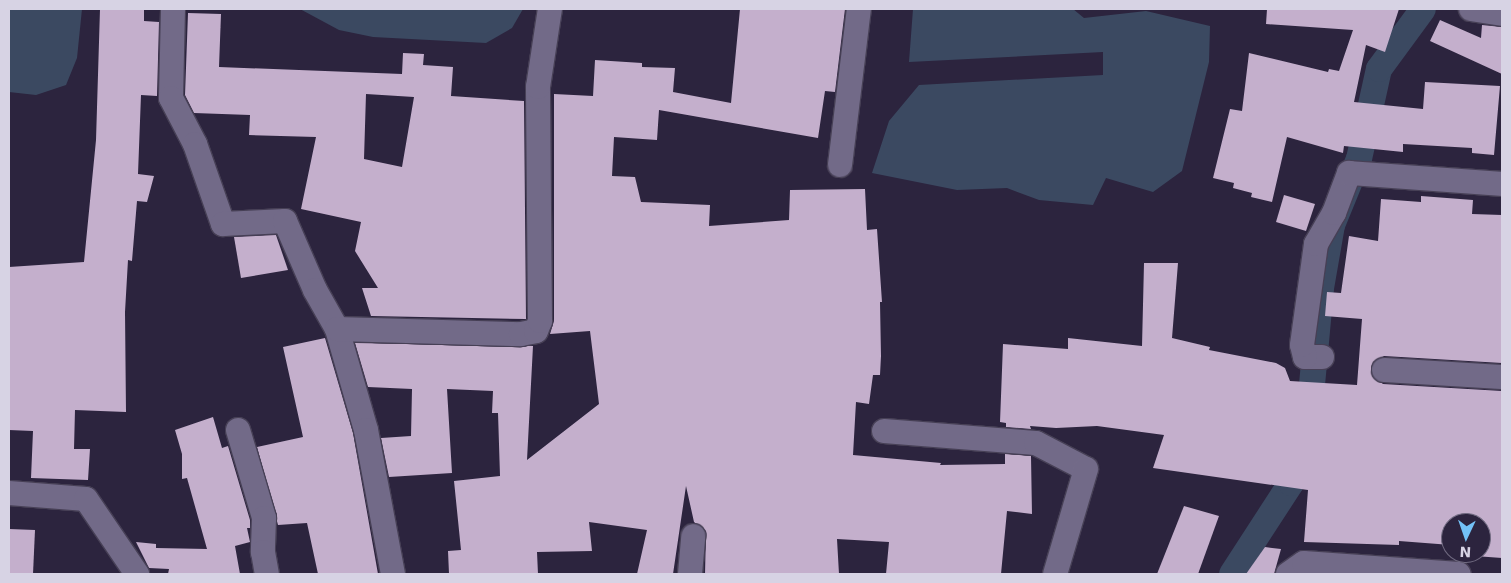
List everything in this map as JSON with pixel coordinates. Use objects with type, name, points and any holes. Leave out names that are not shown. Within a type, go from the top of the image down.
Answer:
[{"type":"street","points":[[173,9],[171,98],[195,144],[223,224],[285,221],[315,290],[337,328],[366,430],[393,574]]},
{"type":"street","points":[[337,328],[529,334],[536,331],[540,321],[538,86],[550,9]]},
{"type":"street","points":[[840,165],[852,83],[859,9]]},
{"type":"street","points":[[1473,9],[1502,14]]},
{"type":"street","points":[[1313,357],[1302,345],[1316,244],[1356,173],[1502,184]]},
{"type":"street","points":[[1384,370],[1502,377]]},
{"type":"street","points":[[238,430],[264,518],[263,552],[267,574]]},
{"type":"street","points":[[884,431],[1036,443],[1086,468],[1055,574]]},
{"type":"street","points":[[9,493],[86,499],[137,574]]},
{"type":"street","points":[[690,574],[692,536]]},
{"type":"street","points":[[1288,574],[1304,563],[1459,574]]},
{"type":"water","points":[[9,9],[82,9],[77,58],[66,85],[36,95],[9,92]]},
{"type":"water","points":[[300,9],[523,9],[512,28],[486,43],[373,37],[339,30]]},
{"type":"water","points":[[913,9],[1073,9],[1084,18],[1146,11],[1210,26],[1209,62],[1182,171],[1153,192],[1106,178],[1093,205],[1039,200],[1007,188],[957,190],[872,173],[889,121],[919,85],[1103,75],[1103,52],[909,62]]},
{"type":"building","points":[[100,9],[144,9],[144,21],[159,22],[157,96],[141,95],[138,174],[154,176],[147,202],[137,201],[132,261],[128,260],[125,312],[126,412],[75,410],[74,449],[90,449],[88,480],[31,478],[33,431],[9,430],[9,267],[84,262],[96,140]]},
{"type":"building","points":[[740,9],[845,9],[835,92],[825,91],[818,138],[659,110],[657,140],[614,137],[612,176],[635,177],[641,202],[710,205],[709,226],[789,220],[790,190],[865,189],[867,230],[877,229],[882,302],[880,302],[881,356],[880,375],[873,375],[869,404],[856,402],[853,455],[941,463],[940,465],[1005,464],[1005,454],[1031,456],[1032,514],[1007,511],[1001,574],[886,574],[889,542],[837,539],[839,574],[705,574],[706,531],[694,522],[686,486],[673,574],[637,574],[647,530],[589,522],[592,551],[537,552],[538,574],[449,574],[448,551],[461,550],[454,481],[500,476],[498,413],[492,413],[493,391],[447,389],[452,473],[389,477],[381,438],[411,436],[412,389],[368,387],[355,343],[533,346],[527,460],[599,404],[590,331],[550,334],[554,321],[554,94],[593,96],[595,60],[642,63],[642,67],[675,68],[673,92],[731,103]]},
{"type":"building","points":[[1267,9],[1399,9],[1385,52],[1366,45],[1354,102],[1423,109],[1425,82],[1500,86],[1494,155],[1472,153],[1472,148],[1403,144],[1403,152],[1344,146],[1343,153],[1287,137],[1272,202],[1251,197],[1252,193],[1233,188],[1234,183],[1213,178],[1230,109],[1242,111],[1249,53],[1328,72],[1329,69],[1339,71],[1353,30],[1266,24]]},
{"type":"building","points":[[188,13],[221,14],[219,67],[402,74],[403,53],[424,54],[423,65],[453,67],[451,96],[524,101],[526,319],[371,316],[362,288],[378,288],[355,251],[361,222],[301,209],[316,137],[249,135],[250,115],[194,113],[185,95]],"holes":[[[366,94],[414,97],[402,167],[364,159]]]},
{"type":"building","points":[[1440,20],[1481,38],[1482,25],[1502,27],[1502,74],[1430,41]]},
{"type":"building","points":[[1284,195],[1315,204],[1306,231],[1276,222]]},
{"type":"building","points":[[1421,196],[1473,200],[1472,214],[1502,215],[1502,363],[1384,356],[1373,362],[1372,376],[1383,384],[1502,391],[1502,558],[1491,557],[1491,513],[1441,513],[1441,544],[1399,541],[1399,545],[1304,542],[1308,490],[1153,468],[1164,435],[1097,426],[1056,428],[1030,426],[1031,429],[1006,427],[1006,423],[1000,422],[1003,344],[1068,349],[1068,338],[1142,346],[1144,263],[1178,263],[1172,338],[1210,347],[1209,350],[1276,363],[1285,368],[1290,381],[1357,385],[1362,319],[1325,316],[1327,292],[1341,293],[1349,236],[1378,241],[1381,199],[1421,202]]},
{"type":"building","points":[[276,235],[288,270],[241,278],[234,237]]},
{"type":"building","points":[[325,338],[353,433],[378,574],[318,574],[307,523],[278,525],[257,447],[303,437],[283,347]]},
{"type":"building","points":[[213,417],[222,448],[228,446],[250,520],[250,528],[247,528],[250,542],[235,546],[240,574],[168,574],[169,569],[149,568],[136,542],[156,544],[156,548],[207,549],[187,478],[182,479],[182,454],[175,430]]},
{"type":"building","points":[[1184,506],[1219,516],[1198,574],[1157,574]]},
{"type":"building","points":[[9,529],[35,530],[33,574],[9,574]]},
{"type":"building","points":[[1265,547],[1281,549],[1274,574],[1246,574]]},
{"type":"waterway","points":[[1309,417],[1321,288],[1332,225],[1359,159],[1379,69],[1423,9]]},
{"type":"waterway","points":[[1232,574],[1291,483],[1302,455]]}]
